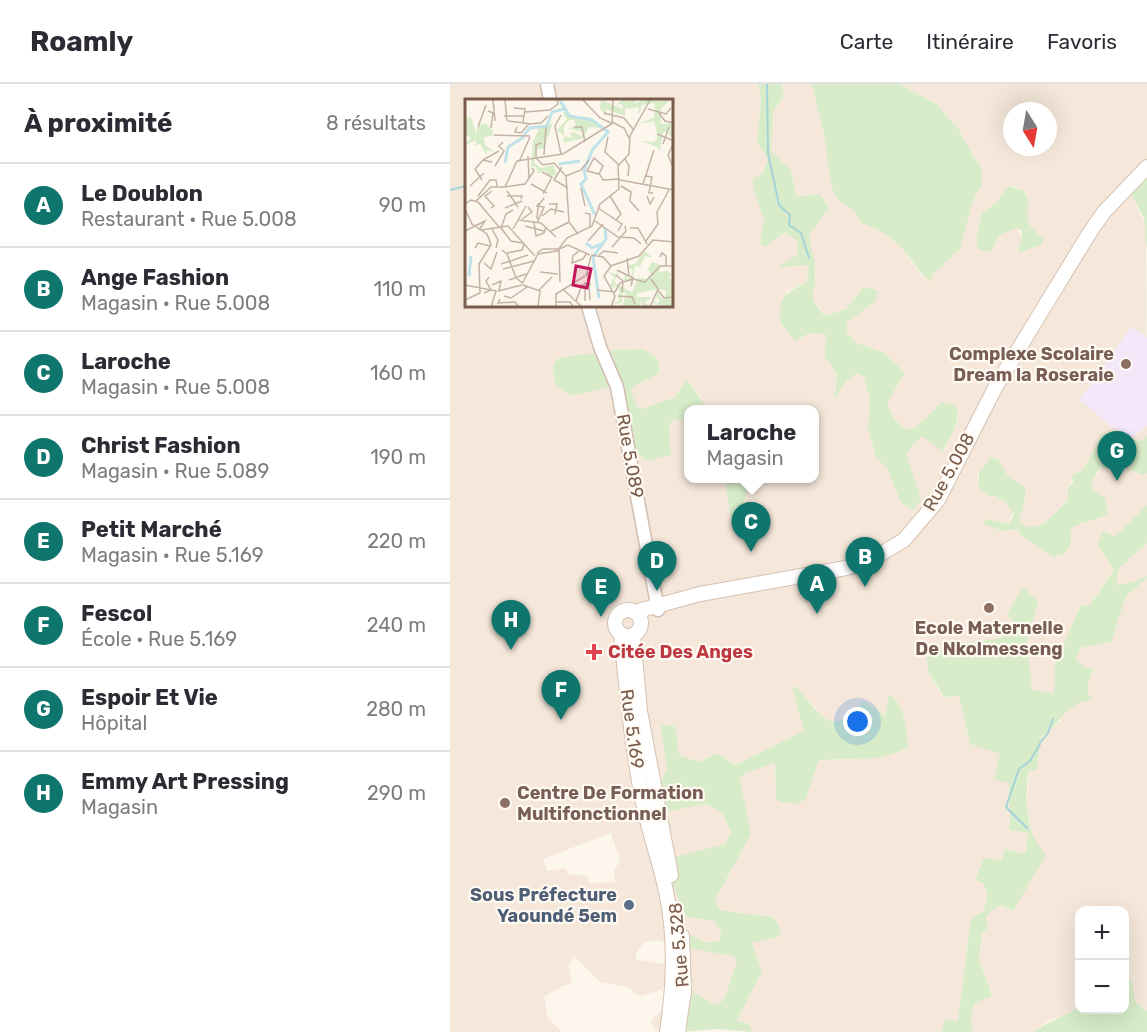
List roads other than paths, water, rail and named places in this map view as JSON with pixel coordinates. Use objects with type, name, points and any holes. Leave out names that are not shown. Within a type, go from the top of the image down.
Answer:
[{"type":"main road","name":"Rue 5.008","points":[[637,615],[700,594],[846,568],[869,561],[904,540],[938,500],[996,386],[1090,232],[1104,212],[1147,167]]},
{"type":"main road","name":"Rue 5.008","points":[[657,607],[848,573],[872,566],[907,545],[929,524],[942,505],[1001,389],[1095,235],[1116,207],[1147,175]]},
{"type":"main road","points":[[626,610],[637,615],[639,630],[627,635],[615,625],[616,617],[626,610]]},
{"type":"main road","name":"Rue 5.169","points":[[627,635],[670,892]]},
{"type":"main road","name":"Rue 5.328","points":[[667,1032],[673,989],[674,948],[670,892]]},
{"type":"main road","name":"Rue 5.328","points":[[670,892],[684,968],[678,1032]]},
{"type":"street","points":[[547,84],[550,99]]},
{"type":"street","name":"Rue 5.089","points":[[589,308],[600,347],[616,387],[657,607]]},
{"type":"waterway","points":[[767,84],[768,153],[779,205],[790,215],[789,225],[801,233],[809,258]]},
{"type":"waterway","points":[[450,190],[465,186]]},
{"type":"waterway","points":[[1040,743],[1048,733],[1053,719]]},
{"type":"waterway","points":[[1027,828],[1006,807],[1019,769],[1030,761],[1040,744]]},
{"type":"place","name":"Complexe Scolaire Dream la Roseraie","points":[[1126,364]]},
{"type":"place","name":"Espoir Et Vie","points":[[1117,481]]},
{"type":"place","name":"Laroche","points":[[751,552]]},
{"type":"place","name":"Ange Fashion","points":[[865,587]]},
{"type":"place","name":"Christ Fashion","points":[[657,591]]},
{"type":"place","name":"Ecole Maternelle De Nkolmesseng","points":[[989,608]]},
{"type":"place","name":"Le Doublon","points":[[817,614]]},
{"type":"place","name":"Petit Marché","points":[[601,617]]},
{"type":"place","name":"Emmy Art Pressing","points":[[511,650]]},
{"type":"place","name":"Citée Des Anges","points":[[594,652]]},
{"type":"place","name":"Fescol","points":[[561,720]]},
{"type":"place","name":"Centre De Formation Multifonctionnel","points":[[505,803]]},
{"type":"place","name":"Sous Préfecture Yaoundé 5em","points":[[629,905]]}]
